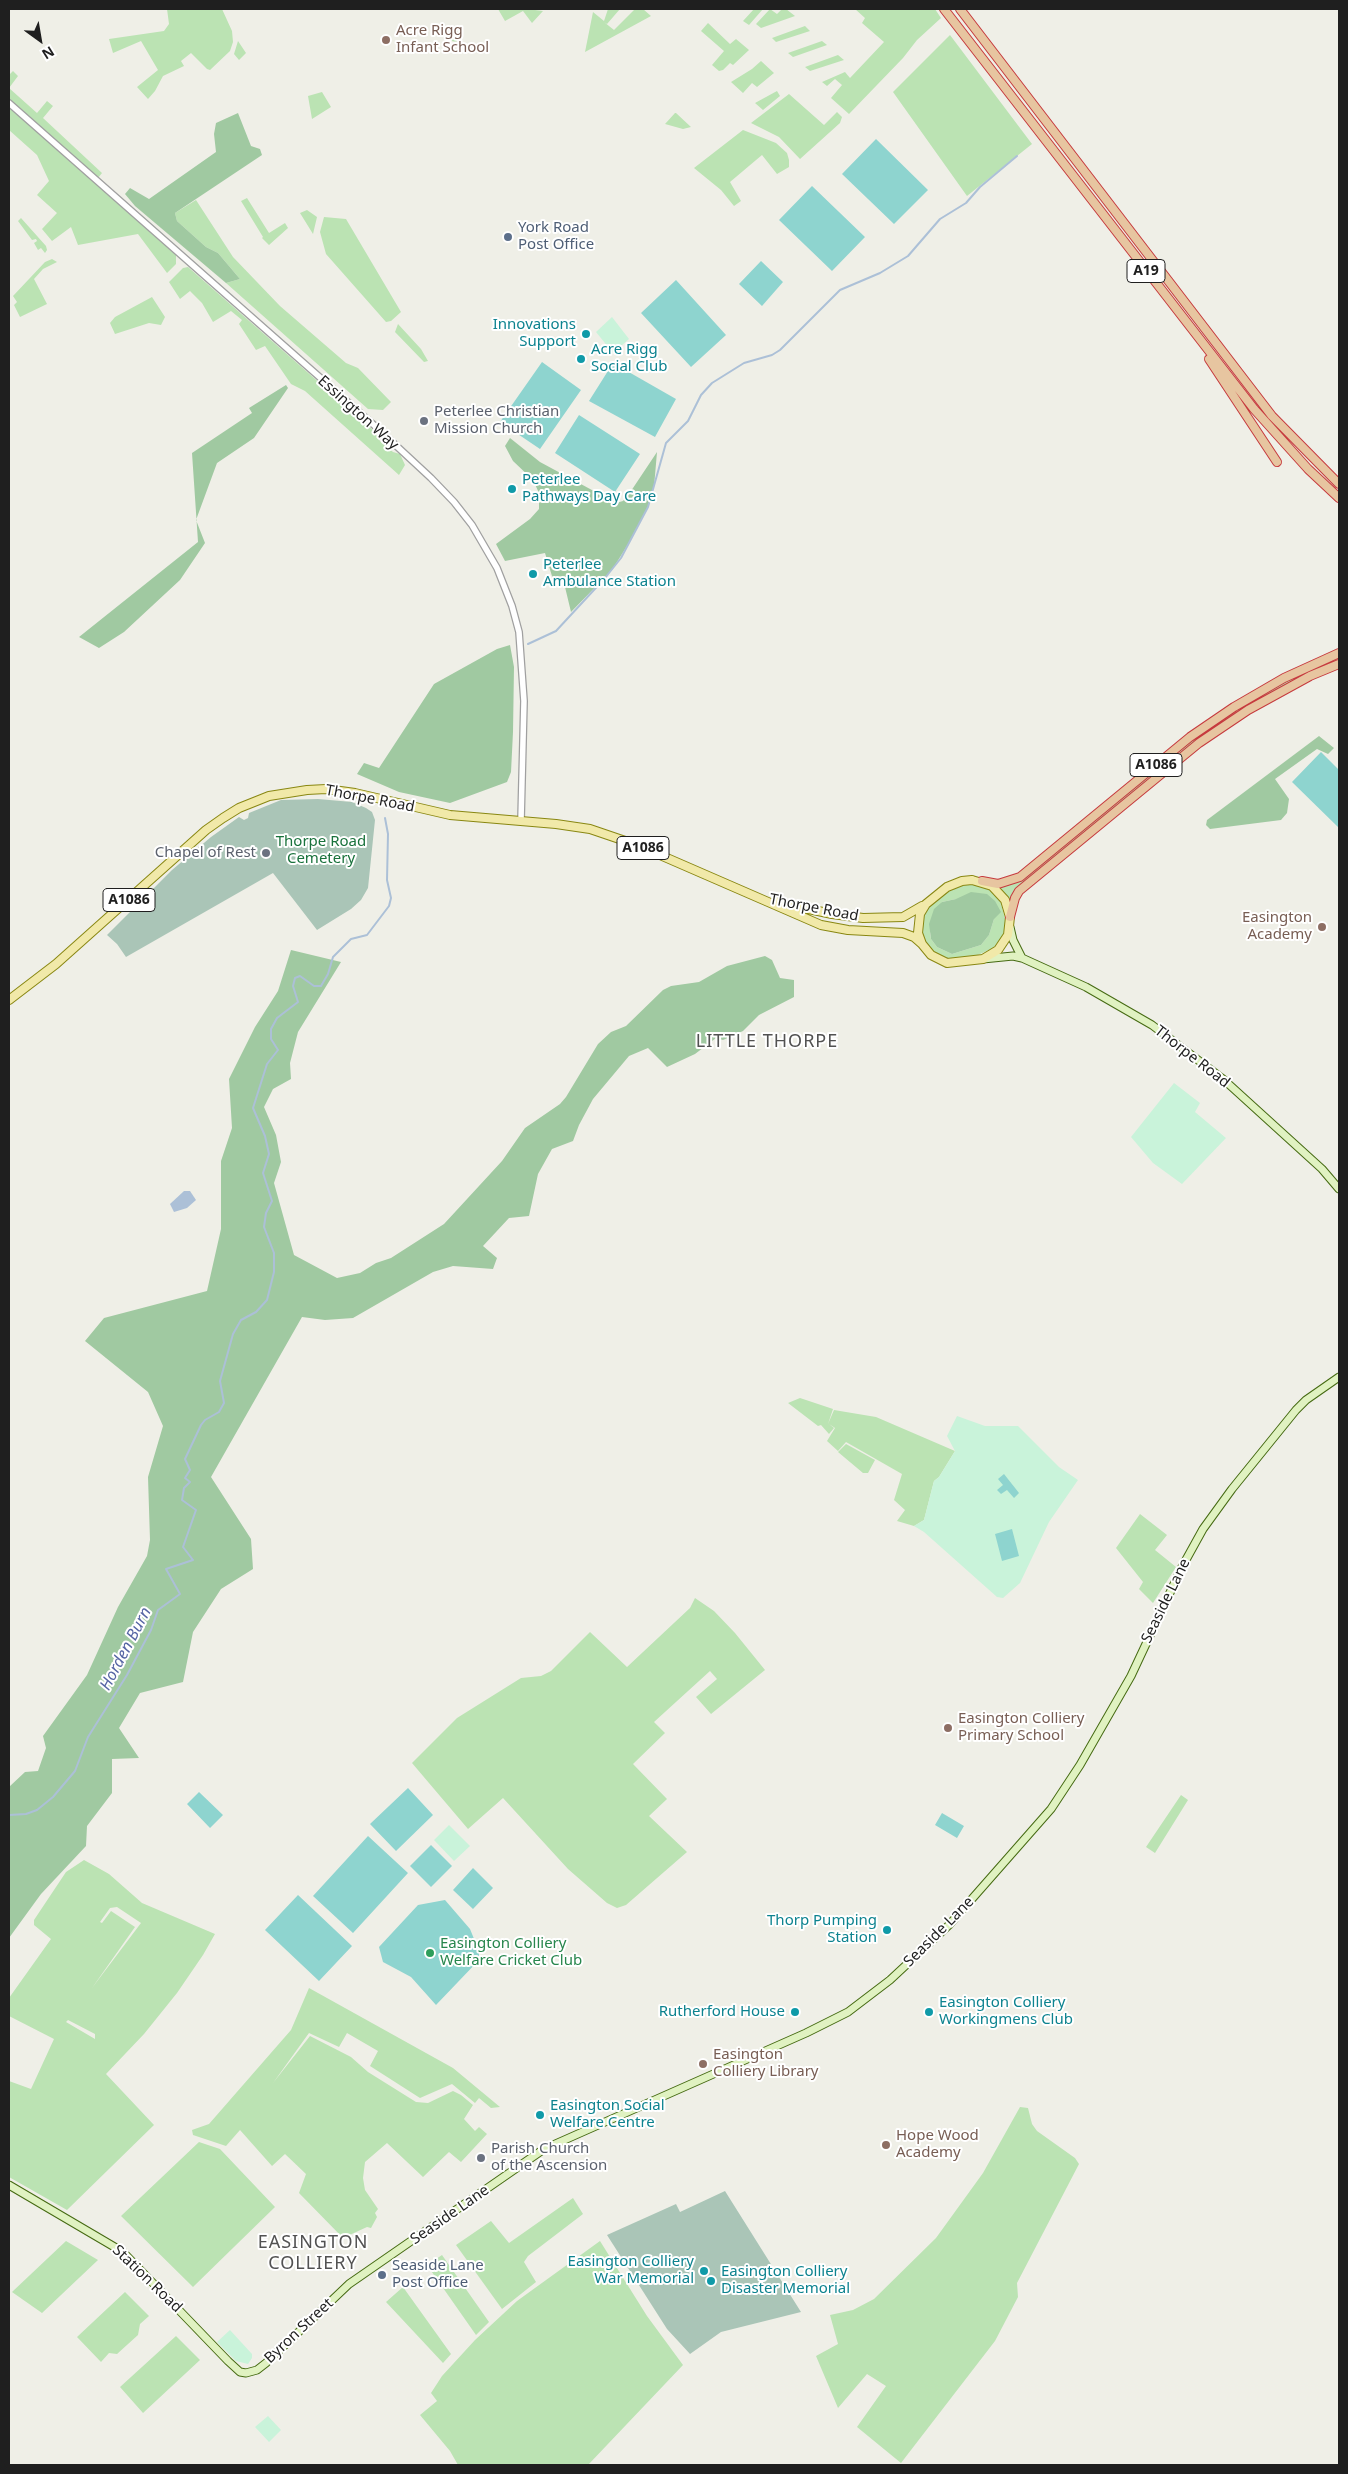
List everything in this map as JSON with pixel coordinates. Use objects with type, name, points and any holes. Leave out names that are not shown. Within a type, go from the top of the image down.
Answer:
[{"type":"highway","name":"A19","points":[[944,9],[1180,315],[1279,438],[1339,498]]},
{"type":"highway","name":"A19","points":[[960,9],[1272,416],[1339,484]]},
{"type":"highway","points":[[1180,315],[1277,462]]},
{"type":"highway","name":"A1086","points":[[982,881],[998,884],[1020,877],[1190,737],[1234,707],[1284,678],[1339,653]]},
{"type":"highway","name":"A1086","points":[[1010,917],[1014,898],[1024,887],[1199,743],[1248,710],[1310,676],[1339,664]]},
{"type":"main road","name":"Thorpe Road","points":[[9,1000],[63,958],[206,830],[239,808],[260,799],[287,792],[326,789],[355,793],[450,815],[521,820],[590,829],[613,836],[821,924],[848,930],[903,933],[914,937],[922,944]]},
{"type":"main road","points":[[1010,928],[1004,943],[998,950],[983,959],[947,963],[931,955],[922,944],[918,924],[926,904],[948,887],[962,881],[982,881],[999,892],[1005,900],[1010,917],[1013,940],[1022,958]]},
{"type":"main road","name":"Thorpe Road","points":[[759,898],[832,914],[863,918],[904,917],[926,904]]},
{"type":"main road","name":"Thorpe Road","points":[[983,959],[1013,956],[1022,958],[1086,987],[1152,1025],[1223,1079],[1317,1165],[1339,1189]]},
{"type":"main road","name":"Seaside Lane","points":[[349,2284],[544,2149],[833,2020],[861,2003],[924,1950],[956,1918],[1031,1833],[1069,1783],[1131,1676],[1182,1567],[1203,1529],[1296,1410],[1306,1400],[1339,1377]]},
{"type":"main road","name":"Station Road","points":[[9,2185],[123,2252],[228,2361],[240,2372],[246,2373]]},
{"type":"main road","name":"Byron Street","points":[[246,2373],[257,2370],[266,2363],[349,2284]]},
{"type":"street","name":"Essington Way","points":[[9,103],[375,426],[443,490],[472,525],[500,575],[520,632],[524,701],[521,820]]},
{"type":"green space","points":[[167,9],[222,9],[232,31],[233,42],[230,51],[210,70],[191,53],[181,61],[184,66],[163,76],[148,99],[137,87],[158,70],[141,41],[113,53],[109,39],[164,31],[169,24]]},
{"type":"green space","points":[[498,9],[543,11],[532,23],[523,11],[505,21]]},
{"type":"green space","points":[[608,9],[620,9],[607,24],[604,22],[614,30],[635,9],[643,9],[651,16],[585,52],[593,12],[604,21]]},
{"type":"green space","points":[[754,9],[763,9],[749,25],[743,21]]},
{"type":"green space","points":[[770,9],[777,14],[782,9],[786,9],[795,16],[761,28],[756,24]]},
{"type":"green space","points":[[855,9],[935,9],[941,18],[917,40],[903,58],[849,114],[831,98],[842,85],[835,79],[827,86],[822,82],[845,72],[850,78],[884,42],[862,23],[865,18]]},
{"type":"green space","points":[[708,23],[730,44],[736,39],[749,50],[733,65],[730,63],[723,70],[719,71],[712,65],[724,51],[701,31]]},
{"type":"green space","points":[[805,26],[810,31],[776,42],[772,38]]},
{"type":"green space","points":[[455,30],[461,36],[455,42],[449,36]]},
{"type":"green space","points":[[950,35],[1032,144],[967,196],[893,92]]},
{"type":"green space","points":[[238,41],[246,53],[239,60],[234,54]]},
{"type":"green space","points":[[822,41],[827,45],[793,57],[788,53]]},
{"type":"green space","points":[[838,55],[844,60],[810,71],[805,67]]},
{"type":"green space","points":[[761,61],[774,73],[757,87],[752,83],[743,93],[731,82]]},
{"type":"green space","points":[[13,71],[18,76],[9,88],[9,75]]},
{"type":"green space","points":[[9,88],[37,113],[47,101],[53,106],[43,118],[102,173],[98,178],[9,99]]},
{"type":"green space","points":[[777,91],[780,96],[763,110],[755,103]]},
{"type":"green space","points":[[322,92],[331,107],[312,119],[308,96]]},
{"type":"green space","points":[[789,94],[824,125],[837,112],[842,117],[840,123],[800,159],[779,137],[751,123]]},
{"type":"green space","points":[[9,107],[176,255],[176,264],[167,273],[138,234],[78,245],[71,227],[52,241],[42,229],[57,213],[37,195],[49,181],[37,155],[9,130]]},
{"type":"green space","points":[[238,113],[251,146],[260,149],[262,155],[175,213],[177,221],[206,247],[218,253],[240,279],[226,283],[135,206],[125,194],[130,188],[149,199],[216,152],[214,134],[216,123]]},
{"type":"green space","points":[[675,113],[691,127],[683,129],[665,124]]},
{"type":"green space","points":[[743,130],[776,143],[787,153],[789,167],[777,174],[762,155],[730,182],[741,201],[734,206],[721,190],[694,168]]},
{"type":"green space","points":[[247,198],[269,233],[285,223],[288,228],[269,245],[262,238],[241,201]]},
{"type":"green space","points":[[196,200],[233,257],[280,306],[346,363],[358,368],[391,402],[383,410],[368,409],[226,283],[240,279],[218,253],[206,247],[177,221],[175,213]]},
{"type":"green space","points":[[307,210],[317,217],[313,234],[300,213]]},
{"type":"green space","points":[[324,217],[346,219],[401,312],[391,321],[386,322],[326,254],[320,232]]},
{"type":"green space","points":[[21,218],[46,246],[47,250],[45,253],[41,248],[38,250],[34,243],[37,241],[36,239],[32,240],[18,221]]},
{"type":"green space","points":[[52,259],[57,262],[43,269],[34,279],[47,304],[20,317],[14,305],[17,302],[13,296],[45,262]]},
{"type":"green space","points":[[188,267],[373,430],[380,441],[393,452],[400,454],[405,465],[399,475],[305,391],[291,384],[265,346],[256,350],[239,324],[242,320],[231,311],[213,322],[202,303],[190,291],[180,299],[169,282],[183,268]]},
{"type":"green space","points":[[152,297],[165,317],[161,325],[149,323],[115,334],[110,323],[115,317]]},
{"type":"green space","points":[[612,317],[629,339],[613,353],[596,332]]},
{"type":"green space","points":[[398,324],[421,349],[428,361],[424,362],[395,332]]},
{"type":"green space","points":[[286,385],[288,388],[254,438],[217,463],[196,519],[192,453],[252,413],[249,408]]},
{"type":"green space","points":[[510,438],[540,462],[616,503],[623,501],[629,494],[657,452],[654,487],[648,507],[632,538],[612,570],[571,612],[565,587],[555,586],[545,553],[505,561],[496,544],[530,519],[539,509],[539,493],[533,480],[513,461],[505,446]]},
{"type":"green space","points":[[197,522],[205,543],[180,580],[124,632],[99,648],[79,637],[198,542]]},
{"type":"green space","points":[[510,645],[514,667],[513,732],[511,772],[507,782],[450,803],[399,792],[357,774],[364,763],[379,768],[434,684],[497,649]]},
{"type":"green space","points":[[1339,656],[1339,659],[1238,713],[1016,891],[1010,901],[1000,887],[1020,880],[1195,737],[1236,709],[1288,679]]},
{"type":"green space","points":[[1319,736],[1334,748],[1328,754],[1317,749],[1275,779],[1289,799],[1287,813],[1281,820],[1210,829],[1206,825],[1207,820]]},
{"type":"green space","name":"Thorpe Road Cemetery","points":[[318,799],[352,802],[372,812],[375,820],[368,888],[361,900],[351,909],[317,930],[273,873],[126,957],[117,944],[107,935],[172,870],[211,837],[239,817],[244,820],[248,818],[249,813],[281,800]]},
{"type":"green space","points":[[975,884],[992,891],[1000,900],[1006,922],[1003,936],[993,948],[963,959],[947,958],[935,953],[925,943],[921,928],[925,913],[932,903],[959,886]],"holes":[[[956,899],[994,919],[989,935],[981,945],[952,954],[937,947],[931,939],[930,933],[942,902]]]},
{"type":"green space","points":[[971,892],[987,894],[995,901],[1001,912],[994,919],[989,935],[981,945],[952,954],[937,947],[931,939],[929,924],[934,909],[942,902],[956,899]]},
{"type":"green space","points":[[291,950],[341,962],[298,1032],[290,1063],[291,1079],[273,1089],[264,1107],[276,1135],[281,1162],[274,1183],[294,1255],[337,1278],[360,1273],[376,1263],[391,1258],[444,1224],[502,1161],[525,1128],[560,1104],[566,1097],[598,1044],[611,1032],[626,1026],[663,990],[671,986],[699,982],[727,966],[765,956],[772,960],[780,978],[794,980],[794,997],[759,1015],[743,1031],[723,1040],[716,1038],[695,1054],[667,1067],[648,1048],[629,1056],[593,1099],[573,1141],[552,1149],[538,1174],[529,1216],[509,1218],[483,1246],[497,1258],[493,1269],[453,1266],[433,1272],[353,1318],[325,1320],[302,1317],[211,1477],[251,1539],[253,1569],[221,1589],[193,1632],[183,1682],[140,1693],[119,1728],[139,1758],[112,1759],[112,1793],[87,1826],[86,1846],[41,1894],[9,1938],[9,1787],[25,1772],[38,1771],[46,1748],[43,1736],[87,1675],[118,1607],[147,1556],[150,1540],[148,1477],[163,1426],[148,1392],[85,1341],[104,1318],[207,1291],[221,1229],[221,1161],[232,1128],[229,1079],[255,1027],[278,991]]},
{"type":"green space","points":[[1174,1083],[1200,1103],[1195,1112],[1226,1138],[1182,1184],[1153,1163],[1131,1137]]},
{"type":"green space","points":[[800,1398],[833,1409],[828,1424],[834,1410],[876,1417],[955,1451],[939,1477],[934,1481],[924,1520],[914,1526],[897,1521],[905,1510],[894,1500],[902,1474],[846,1442],[838,1451],[827,1441],[835,1428],[829,1424],[834,1428],[829,1434],[821,1425],[818,1426],[788,1403]]},
{"type":"green space","points":[[957,1416],[985,1426],[1018,1426],[1059,1467],[1078,1480],[1049,1522],[1020,1583],[1003,1598],[997,1597],[924,1532],[914,1526],[924,1520],[934,1481],[939,1477],[955,1451],[947,1436]]},
{"type":"green space","points":[[846,1444],[875,1460],[868,1473],[863,1473],[838,1452]]},
{"type":"green space","points":[[1140,1514],[1167,1535],[1155,1550],[1176,1567],[1153,1603],[1139,1589],[1143,1582],[1116,1548]]},
{"type":"green space","points":[[695,1598],[714,1611],[735,1633],[765,1670],[711,1714],[696,1697],[717,1679],[710,1671],[654,1722],[665,1733],[633,1764],[667,1799],[649,1816],[687,1852],[626,1905],[617,1908],[607,1903],[568,1869],[503,1798],[468,1829],[412,1763],[457,1718],[521,1678],[541,1676],[551,1671],[590,1632],[627,1667],[690,1608]]},
{"type":"green space","points":[[1181,1795],[1188,1800],[1155,1853],[1146,1847]]},
{"type":"green space","points":[[449,1825],[470,1846],[454,1861],[434,1840]]},
{"type":"green space","points":[[84,1860],[109,1874],[142,1903],[215,1934],[177,1993],[144,2034],[106,2074],[154,2125],[67,2210],[9,2177],[9,2081],[31,2089],[54,2039],[9,2016],[9,1998],[51,1939],[34,1925],[34,1920],[66,1872]],"holes":[[[117,1907],[141,1923],[92,1988],[135,1927],[111,1911],[102,1923],[100,1922],[110,1908]],[[68,2020],[95,2034],[95,2039],[66,2022]]]},
{"type":"green space","points":[[309,1988],[453,2068],[500,2107],[491,2108],[479,2098],[475,2103],[452,2084],[420,2098],[370,2066],[378,2051],[347,2033],[339,2047],[309,2033],[273,2083],[310,2036],[351,2057],[368,2072],[416,2102],[428,2103],[453,2091],[461,2095],[473,2105],[464,2119],[475,2131],[479,2127],[487,2134],[461,2162],[449,2152],[423,2177],[387,2143],[365,2162],[363,2178],[365,2190],[378,2209],[375,2213],[377,2217],[371,2228],[367,2227],[343,2238],[299,2193],[306,2174],[285,2154],[272,2166],[240,2130],[226,2146],[193,2135],[192,2130],[209,2124],[291,2030]]},
{"type":"green space","points":[[1020,2107],[1028,2108],[1032,2124],[1037,2131],[1075,2158],[1079,2164],[1017,2283],[1018,2297],[995,2341],[901,2463],[857,2427],[886,2386],[867,2374],[838,2408],[816,2356],[838,2344],[830,2315],[853,2310],[874,2299],[936,2238],[983,2173]]},
{"type":"green space","points":[[199,2142],[220,2149],[275,2207],[193,2287],[121,2216]]},
{"type":"green space","points":[[725,2191],[801,2312],[721,2332],[690,2354],[667,2329],[607,2235],[676,2204],[680,2212]]},
{"type":"green space","points":[[573,2198],[583,2214],[528,2256],[524,2262],[536,2282],[502,2309],[456,2245],[491,2221],[509,2243]]},
{"type":"green space","points":[[66,2241],[98,2260],[42,2313],[12,2292]]},
{"type":"green space","points":[[600,2241],[647,2316],[683,2365],[588,2465],[458,2465],[450,2451],[420,2415],[437,2401],[431,2393],[442,2376],[475,2340],[517,2301]]},
{"type":"green space","points":[[442,2255],[489,2322],[476,2335],[427,2265]]},
{"type":"green space","points":[[403,2287],[451,2354],[443,2363],[386,2302]]},
{"type":"green space","points":[[125,2292],[149,2316],[140,2324],[138,2335],[117,2354],[109,2353],[101,2362],[77,2337]]},
{"type":"green space","points":[[230,2330],[252,2354],[248,2364],[236,2361],[217,2342]]},
{"type":"green space","points":[[176,2336],[200,2360],[143,2413],[120,2387]]},
{"type":"green space","points":[[268,2416],[281,2430],[269,2442],[255,2427]]},
{"type":"shaded area","points":[[876,139],[928,190],[894,224],[842,174]]},
{"type":"shaded area","points":[[812,186],[865,237],[832,271],[779,220]]},
{"type":"shaded area","points":[[761,261],[783,282],[762,306],[739,284]]},
{"type":"shaded area","points":[[676,280],[726,335],[691,367],[641,313]]},
{"type":"shaded area","points":[[542,362],[581,390],[540,449],[500,422]]},
{"type":"shaded area","points":[[613,363],[676,399],[655,437],[589,401]]},
{"type":"shaded area","points":[[579,415],[640,454],[615,492],[555,453]]},
{"type":"shaded area","points":[[1321,752],[1339,770],[1339,828],[1292,782]]},
{"type":"shaded area","points":[[184,1191],[190,1191],[196,1200],[187,1208],[174,1212],[170,1204]]},
{"type":"shaded area","points":[[1004,1474],[1019,1493],[1014,1498],[1007,1490],[1001,1494],[997,1490],[1003,1485],[998,1479]]},
{"type":"shaded area","points":[[1012,1529],[1019,1556],[1002,1561],[995,1534]]},
{"type":"shaded area","points":[[408,1788],[433,1815],[396,1851],[370,1824]]},
{"type":"shaded area","points":[[199,1792],[223,1815],[210,1828],[187,1804]]},
{"type":"shaded area","points":[[942,1813],[964,1826],[957,1838],[935,1825]]},
{"type":"shaded area","points":[[368,1836],[408,1873],[353,1933],[313,1896]]},
{"type":"shaded area","points":[[431,1845],[452,1866],[431,1887],[410,1866]]},
{"type":"shaded area","points":[[473,1868],[493,1888],[473,1909],[453,1890]]},
{"type":"shaded area","points":[[298,1895],[352,1946],[319,1981],[265,1930]]},
{"type":"shaded area","name":"Easington Colliery Welfare Cricket Club","points":[[445,1900],[470,1929],[479,1951],[479,1960],[436,2005],[411,1977],[383,1962],[379,1947],[418,1905]]},
{"type":"waterway","points":[[528,644],[556,631],[621,558],[648,507],[666,443],[688,421],[701,395],[712,383],[744,363],[772,355],[780,350],[840,290],[880,273],[908,256],[940,219],[966,203],[980,187],[1017,156]]},
{"type":"waterway","name":"Horden Burn","points":[[9,1815],[26,1814],[37,1810],[53,1797],[75,1771],[88,1737],[127,1675],[151,1630],[158,1610],[180,1594],[166,1569],[193,1560],[183,1547],[196,1510],[182,1500],[184,1488],[190,1482],[185,1478],[190,1470],[185,1459],[201,1425],[205,1420],[219,1412],[224,1403],[220,1381],[233,1334],[241,1320],[256,1312],[267,1300],[274,1272],[274,1253],[264,1227],[266,1213],[272,1201],[263,1173],[269,1154],[265,1136],[253,1108],[267,1064],[278,1050],[271,1039],[271,1029],[277,1018],[298,1002],[293,986],[295,978],[300,976],[314,986],[321,986],[328,974],[333,957],[351,939],[367,935],[389,906],[391,898],[387,880],[388,834],[385,818]]},
{"type":"place","name":"Acre Rigg Infant School","points":[[386,40]]},
{"type":"place","name":"York Road Post Office","points":[[508,237]]},
{"type":"place","name":"Innovations Support","points":[[586,334]]},
{"type":"place","name":"Acre Rigg Social Club","points":[[581,359]]},
{"type":"place","name":"Peterlee Christian Mission Church","points":[[424,421]]},
{"type":"place","name":"Peterlee Pathways Day Care","points":[[512,489]]},
{"type":"place","name":"Peterlee Ambulance Station","points":[[533,574]]},
{"type":"place","name":"Chapel of Rest","points":[[266,853]]},
{"type":"place","name":"Easington Academy","points":[[1322,927]]},
{"type":"place","name":"Easington Colliery Primary School","points":[[948,1728]]},
{"type":"place","name":"Thorp Pumping Station","points":[[887,1930]]},
{"type":"place","name":"Easington Colliery Welfare Cricket Club","points":[[430,1953]]},
{"type":"place","name":"Rutherford House","points":[[795,2012]]},
{"type":"place","name":"Easington Colliery Workingmens Club","points":[[929,2012]]},
{"type":"place","name":"Easington Colliery Library","points":[[703,2064]]},
{"type":"place","name":"Easington Social Welfare Centre","points":[[540,2115]]},
{"type":"place","name":"Hope Wood Academy","points":[[886,2145]]},
{"type":"place","name":"Parish Church of the Ascension","points":[[481,2158]]},
{"type":"place","name":"Easington Colliery War Memorial","points":[[704,2271]]},
{"type":"place","name":"Seaside Lane Post Office","points":[[382,2275]]},
{"type":"place","name":"Easington Colliery Disaster Memorial","points":[[711,2281]]},
{"type":"district","name":"LITTLE THORPE","points":[[767,1042]]},
{"type":"district","name":"EASINGTON COLLIERY","points":[[313,2253]]}]
